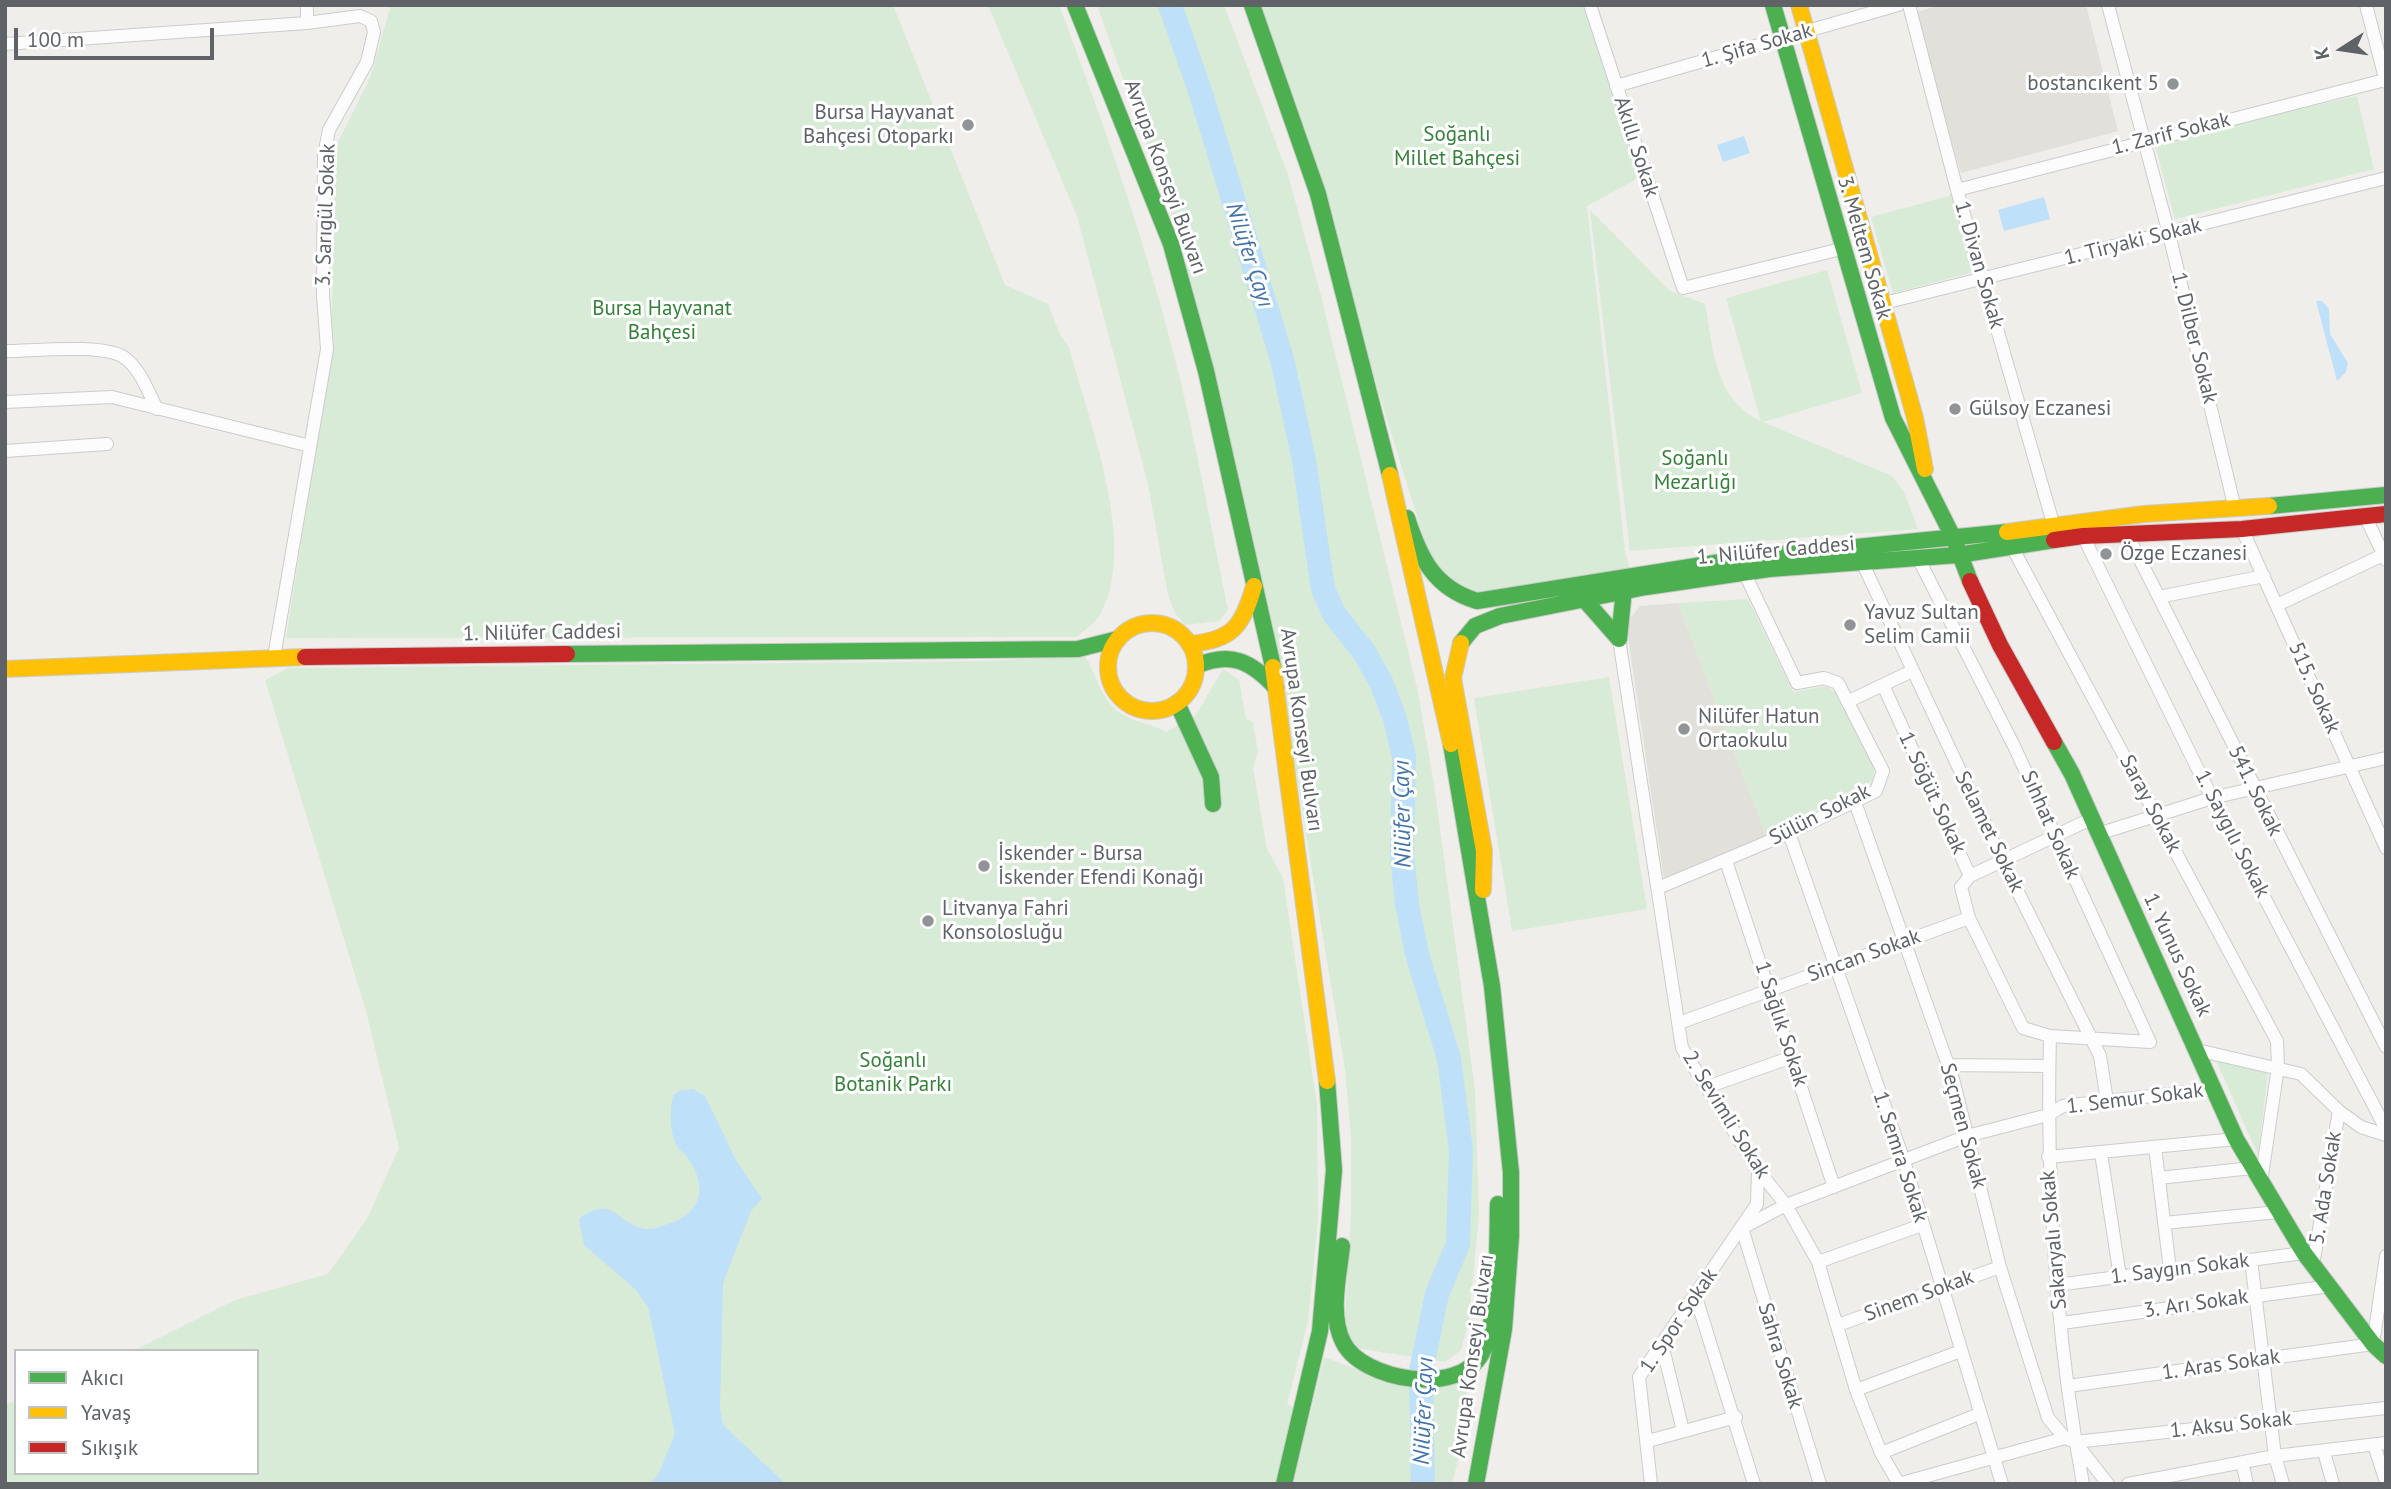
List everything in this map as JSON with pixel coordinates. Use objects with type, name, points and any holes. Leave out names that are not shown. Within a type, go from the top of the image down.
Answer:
[{"type":"main road","name":"Avrupa Konseyi Bulvarı","points":[[1075,5],[1123,118],[1171,244],[1206,371],[1256,582],[1278,690],[1332,1111],[1334,1170],[1320,1331],[1284,1484]]},
{"type":"main road","points":[[1086,5],[1123,118]]},
{"type":"main road","points":[[1244,5],[1275,68]]},
{"type":"main road","name":"Avrupa Konseyi Bulvarı","points":[[1252,5],[1326,220],[1380,431],[1442,694],[1483,918],[1499,1038],[1510,1160],[1511,1237],[1501,1345],[1476,1484]]},
{"type":"main road","name":"3. Meltem Sokak","points":[[1773,5],[1893,418],[1956,547]]},
{"type":"main road","name":"3. Meltem Sokak","points":[[1799,5],[1880,304],[1914,418],[1931,496]]},
{"type":"main road","name":"1. Nilüfer Caddesi","points":[[1380,431],[1425,564],[1438,584],[1457,596],[1477,601],[1582,591],[1746,558],[2011,545],[2083,536],[2242,529],[2386,514]]},
{"type":"main road","name":"1. Nilüfer Caddesi","points":[[1625,583],[1918,558],[2053,523],[2386,495]]},
{"type":"main road","name":"1. Yunus Sokak","points":[[1956,547],[2000,645],[2072,774],[2236,1139],[2309,1259],[2373,1344],[2386,1356]]},
{"type":"main road","points":[[1189,644],[1220,639],[1235,631],[1247,612],[1256,582]]},
{"type":"main road","points":[[1619,639],[1625,583]]},
{"type":"main road","points":[[1582,591],[1619,639]]},
{"type":"main road","name":"1. Nilüfer Caddesi","points":[[1483,918],[1484,851],[1453,678],[1457,653],[1464,637],[1475,626],[1582,591]]},
{"type":"main road","points":[[1154,623],[1168,626],[1189,644],[1196,666],[1191,687],[1177,703],[1159,710],[1144,710],[1126,703],[1115,692],[1108,668],[1111,652],[1118,639],[1128,630],[1154,623]]},
{"type":"main road","name":"1. Nilüfer Caddesi","points":[[5,669],[274,657],[1078,649],[1118,639]]},
{"type":"main road","points":[[1078,649],[1108,668]]},
{"type":"main road","points":[[1196,666],[1231,657],[1245,659],[1278,690]]},
{"type":"main road","points":[[1159,710],[1187,749],[1213,804],[1211,777],[1177,703]]},
{"type":"main road","points":[[1314,980],[1339,1072],[1345,1142],[1337,1322],[1350,1355],[1372,1368],[1432,1380],[1457,1377],[1471,1369],[1485,1349],[1495,1269],[1498,1209],[1499,1038]]},
{"type":"street","points":[[307,5],[307,23]]},
{"type":"street","name":"Akıllı Sokak","points":[[1590,5],[1683,288],[1842,249]]},
{"type":"street","name":"1. Şifa Sokak","points":[[1616,86],[1898,5]]},
{"type":"street","name":"1. Divan Sokak","points":[[1909,5],[1957,190],[2053,523]]},
{"type":"street","name":"1. Dilber Sokak","points":[[2108,5],[2169,234],[2235,509]]},
{"type":"street","points":[[2366,5],[2386,81]]},
{"type":"street","name":"3. Sarıgül Sokak","points":[[5,44],[307,23],[360,11],[370,21],[374,32],[367,62],[329,130],[324,155],[323,295],[327,349],[274,657]]},
{"type":"street","name":"1. Zarif Sokak","points":[[1957,190],[2144,140],[2386,81]]},
{"type":"street","name":"1. Tiryaki Sokak","points":[[1880,304],[2386,178]]},
{"type":"street","points":[[5,351],[104,351],[123,357],[137,371],[157,409]]},
{"type":"street","points":[[5,402],[112,397],[186,418],[225,423],[310,446]]},
{"type":"street","points":[[5,451],[107,444]]},
{"type":"street","points":[[2277,605],[2384,558],[2365,516]]},
{"type":"street","name":"515. Sokak","points":[[2242,529],[2386,848]]},
{"type":"street","name":"541. Sokak","points":[[2127,534],[2252,788],[2379,1017],[2386,1047]]},
{"type":"street","name":"1. Saygılı Sokak","points":[[2083,536],[2213,798],[2386,1129]]},
{"type":"street","name":"Saray Sokak","points":[[2011,545],[2277,1041],[2278,1067],[2260,1182]]},
{"type":"street","name":"Sıhhat Sokak","points":[[1918,558],[2014,746],[2150,1042],[2091,1041]]},
{"type":"street","name":"Selamet Sokak","points":[[1863,564],[2002,860],[2100,1056],[2107,1101]]},
{"type":"street","name":"Sülün Sokak","points":[[1658,888],[1726,861],[1855,802],[1876,791],[1883,771],[1838,683],[1825,678],[1797,683],[1744,572]]},
{"type":"street","points":[[2159,597],[2264,576]]},
{"type":"street","name":"2. Sevimli Sokak","points":[[1619,639],[1682,1048],[1758,1170],[1786,1205],[1818,1262],[1856,1390],[1881,1453],[1898,1484]]},
{"type":"street","points":[[1849,701],[1912,671]]},
{"type":"street","name":"1. Söğüt Sokak","points":[[1883,685],[1970,876],[1961,887],[1969,918],[2023,1028],[2050,1036],[2091,1041]]},
{"type":"street","points":[[1970,876],[2054,836],[2386,758]]},
{"type":"street","name":"Seçmen Sokak","points":[[1855,802],[1948,1065],[2000,1267],[2048,1418],[2108,1484]]},
{"type":"street","name":"1. Semra Sokak","points":[[1789,833],[1904,1161],[2002,1484]]},
{"type":"street","name":"1 Sağlık Sokak","points":[[1726,861],[1834,1187]]},
{"type":"street","name":"Sincan Sokak","points":[[1679,1023],[1969,918]]},
{"type":"street","name":"Sakaryalı Sokak","points":[[2050,1036],[2048,1157],[2056,1285],[2068,1386],[2070,1440],[2083,1484]]},
{"type":"street","points":[[2197,1050],[2301,1074],[2339,1111],[2361,1127],[2386,1135]]},
{"type":"street","points":[[1707,1087],[1792,1057]]},
{"type":"street","points":[[1948,1065],[2049,1066]]},
{"type":"street","name":"1. Semur Sokak","points":[[1742,1228],[1786,1205],[1967,1136],[2048,1115],[2063,1106],[2214,1089]]},
{"type":"street","name":"5. Ada Sokak","points":[[2309,1259],[2339,1111]]},
{"type":"street","points":[[2048,1157],[2236,1139]]},
{"type":"street","points":[[2155,1147],[2170,1270]]},
{"type":"street","points":[[2101,1153],[2120,1277]]},
{"type":"street","points":[[2159,1178],[2252,1168]]},
{"type":"street","name":"1. Spor Sokak","points":[[1651,1484],[1639,1377],[1757,1204],[1758,1170]]},
{"type":"street","points":[[2165,1223],[2278,1212]]},
{"type":"street","points":[[1818,1262],[1922,1225]]},
{"type":"street","name":"Sahra Sokak","points":[[1742,1228],[1820,1484]]},
{"type":"street","points":[[2373,1344],[2386,1256]]},
{"type":"street","name":"1. Saygın Sokak","points":[[2056,1285],[2251,1260],[2309,1259]]},
{"type":"street","points":[[2251,1260],[2276,1456],[2283,1484]]},
{"type":"street","name":"Sinem Sokak","points":[[1838,1325],[2000,1267]]},
{"type":"street","name":"3. Arı Sokak","points":[[2062,1322],[2330,1286]]},
{"type":"street","points":[[1695,1294],[1735,1417],[1752,1483]]},
{"type":"street","points":[[1662,1344],[1683,1432]]},
{"type":"street","name":"1. Aras Sokak","points":[[2068,1386],[2373,1344]]},
{"type":"street","points":[[1856,1390],[1961,1351]]},
{"type":"street","name":"1. Aksu Sokak","points":[[1898,1484],[1993,1457],[2070,1440],[2386,1408]]},
{"type":"street","points":[[1881,1453],[1979,1413]]},
{"type":"street","points":[[1647,1441],[1735,1417]]},
{"type":"street","points":[[2128,1484],[2185,1478],[2242,1462],[2276,1456],[2380,1444],[2386,1482]]},
{"type":"street","points":[[2324,1452],[2333,1484]]},
{"type":"street","points":[[2242,1462],[2247,1484]]},
{"type":"shaded area","points":[[1940,5],[2086,5],[2118,131],[1961,173],[1913,13]]},
{"type":"shaded area","name":"Nilüfer Hatun Ortaokulu","points":[[1678,603],[1766,835],[1664,879],[1626,624],[1640,606]]},
{"type":"green space","name":"Bursa Hayvanat Bahçesi","points":[[391,5],[893,5],[1005,285],[1048,304],[1061,337],[1069,347],[1097,445],[1112,519],[1114,554],[1111,586],[1096,621],[1077,637],[286,638],[332,345],[333,152],[370,78]]},
{"type":"green space","points":[[988,5],[1059,5],[1125,188],[1167,328],[1228,610],[1219,621],[1185,625],[1175,613],[1168,595],[1148,484],[1077,216]]},
{"type":"green space","points":[[1097,5],[1224,5],[1288,175],[1321,296],[1418,692],[1434,784],[1475,1090],[1479,1215],[1469,1319],[1461,1350],[1445,1362],[1356,1348],[1344,1338],[1351,1214],[1351,1136],[1345,1069],[1282,689],[1233,459],[1182,245]]},
{"type":"green space","name":"Soğanlı Millet Bahçesi","points":[[1259,5],[1586,5],[1640,177],[1587,206],[1625,551],[1630,569],[1470,596],[1446,582],[1428,552]]},
{"type":"green space","points":[[2357,96],[2374,169],[2175,219],[2154,142]]},
{"type":"green space","points":[[1952,191],[1974,268],[1970,273],[1893,293],[1871,217],[1949,196]]},
{"type":"green space","name":"Soğanlı Mezarlığı","points":[[1590,210],[1670,291],[1705,304],[1714,355],[1725,387],[1746,412],[1761,421],[1726,298],[1827,270],[1862,393],[1763,422],[1892,476],[1904,492],[1918,529],[1630,551]]},
{"type":"green space","points":[[1748,599],[1793,692],[1827,686],[1843,699],[1875,767],[1872,781],[1766,835],[1678,603]]},
{"type":"green space","name":"Soğanlı Botanik Parkı","points":[[1085,656],[1113,708],[1132,719],[1166,732],[1196,715],[1223,669],[1239,680],[1246,719],[1253,722],[1258,752],[1253,768],[1267,849],[1283,878],[1317,1105],[1318,1220],[1308,1321],[1287,1404],[1294,1408],[1276,1484],[5,1484],[5,1405],[14,1401],[14,1475],[259,1475],[259,1349],[137,1349],[235,1300],[328,1274],[367,1219],[399,1148],[366,1011],[265,680],[288,668],[987,661]]},
{"type":"green space","points":[[1609,677],[1647,909],[1512,931],[1474,698]]},
{"type":"green space","points":[[2216,1060],[2268,1071],[2258,1155]]},
{"type":"green space","points":[[1324,1357],[1375,1376],[1469,1383],[1454,1450],[1460,1452],[1452,1484],[1293,1484]]},
{"type":"water","points":[[1744,136],[1750,153],[1723,162],[1717,145]]},
{"type":"water","points":[[2044,197],[2050,219],[2004,231],[1998,210]]},
{"type":"water","points":[[2316,301],[2322,301],[2329,309],[2330,334],[2348,363],[2346,372],[2337,381]]},
{"type":"water","points":[[693,1089],[705,1096],[736,1160],[762,1199],[751,1211],[723,1283],[720,1408],[723,1425],[786,1484],[650,1484],[658,1475],[675,1434],[648,1307],[635,1289],[584,1245],[579,1219],[591,1212],[608,1210],[637,1227],[647,1229],[678,1220],[694,1207],[699,1192],[697,1175],[676,1144],[671,1120],[673,1096],[681,1090]]},
{"type":"waterway","name":"Nilüfer Çayı","points":[[1170,5],[1201,94],[1282,359],[1304,460],[1323,589],[1334,614],[1364,652],[1381,682],[1395,719],[1404,756],[1402,853],[1407,904],[1417,954],[1449,1059],[1461,1150],[1458,1244],[1437,1294],[1421,1371],[1423,1484]]},
{"type":"traffic: fast","points":[[1075,5],[1171,244],[1206,371],[1273,667]]},
{"type":"traffic: fast","points":[[1252,5],[1318,194],[1390,475]]},
{"type":"traffic: fast","points":[[1773,5],[1893,418],[1954,539],[1970,581]]},
{"type":"traffic: fast","points":[[2269,506],[2386,495]]},
{"type":"traffic: fast","points":[[1407,518],[1417,546],[1439,580],[1477,601],[1746,558],[2007,532]]},
{"type":"traffic: fast","points":[[1461,643],[1475,626],[1500,616],[1646,587],[1769,569],[1958,555],[2054,540]]},
{"type":"traffic: fast","points":[[1619,639],[1625,580]]},
{"type":"traffic: fast","points":[[1582,590],[1583,598],[1619,639]]},
{"type":"traffic: fast","points":[[1078,649],[1118,639]]},
{"type":"traffic: fast","points":[[567,654],[1078,649]]},
{"type":"traffic: fast","points":[[1196,666],[1220,659],[1240,661],[1258,671],[1276,688]]},
{"type":"traffic: fast","points":[[1177,703],[1211,777],[1213,804]]},
{"type":"traffic: fast","points":[[2054,742],[2072,774],[2236,1139],[2304,1253],[2373,1344],[2386,1356]]},
{"type":"traffic: fast","points":[[1451,744],[1492,986],[1511,1173],[1511,1236],[1504,1329],[1476,1484]]},
{"type":"traffic: fast","points":[[1284,1484],[1320,1331],[1334,1170],[1327,1081]]},
{"type":"traffic: fast","points":[[1342,1246],[1336,1294],[1337,1319],[1343,1342],[1354,1355],[1370,1366],[1411,1379],[1454,1375],[1470,1367],[1482,1353],[1488,1339],[1496,1280],[1498,1204]]},
{"type":"traffic: slow","points":[[1799,5],[1915,418],[1925,469]]},
{"type":"traffic: slow","points":[[1390,475],[1451,744]]},
{"type":"traffic: slow","points":[[2007,532],[2144,514],[2269,506]]},
{"type":"traffic: slow","points":[[1189,644],[1216,639],[1233,629],[1245,612],[1254,586]]},
{"type":"traffic: slow","points":[[1152,623],[1169,627],[1183,636],[1192,650],[1196,667],[1192,684],[1183,698],[1169,707],[1152,711],[1135,707],[1121,698],[1112,684],[1108,667],[1112,650],[1121,636],[1135,627],[1152,623]]},
{"type":"traffic: slow","points":[[1461,643],[1453,678],[1484,851],[1483,890]]},
{"type":"traffic: slow","points":[[5,669],[305,657]]},
{"type":"traffic: slow","points":[[1273,667],[1327,1081]]},
{"type":"traffic: jam","points":[[2054,540],[2083,536],[2242,529],[2386,514]]},
{"type":"traffic: jam","points":[[1970,581],[2000,645],[2054,742]]},
{"type":"traffic: jam","points":[[305,657],[567,654]]},
{"type":"place","name":"bostancıkent 5","points":[[2173,84]]},
{"type":"place","name":"Bursa Hayvanat Bahçesi Otoparkı","points":[[968,125]]},
{"type":"place","name":"Gülsoy Eczanesi","points":[[1955,409]]},
{"type":"place","name":"Özge Eczanesi","points":[[2106,554]]},
{"type":"place","name":"Yavuz Sultan Selim Camii","points":[[1850,625]]},
{"type":"place","name":"Nilüfer Hatun Ortaokulu","points":[[1684,729]]},
{"type":"place","name":"İskender - Bursa İskender Efendi Konağı","points":[[984,866]]},
{"type":"place","name":"Litvanya Fahri Konsolosluğu","points":[[928,921]]}]
